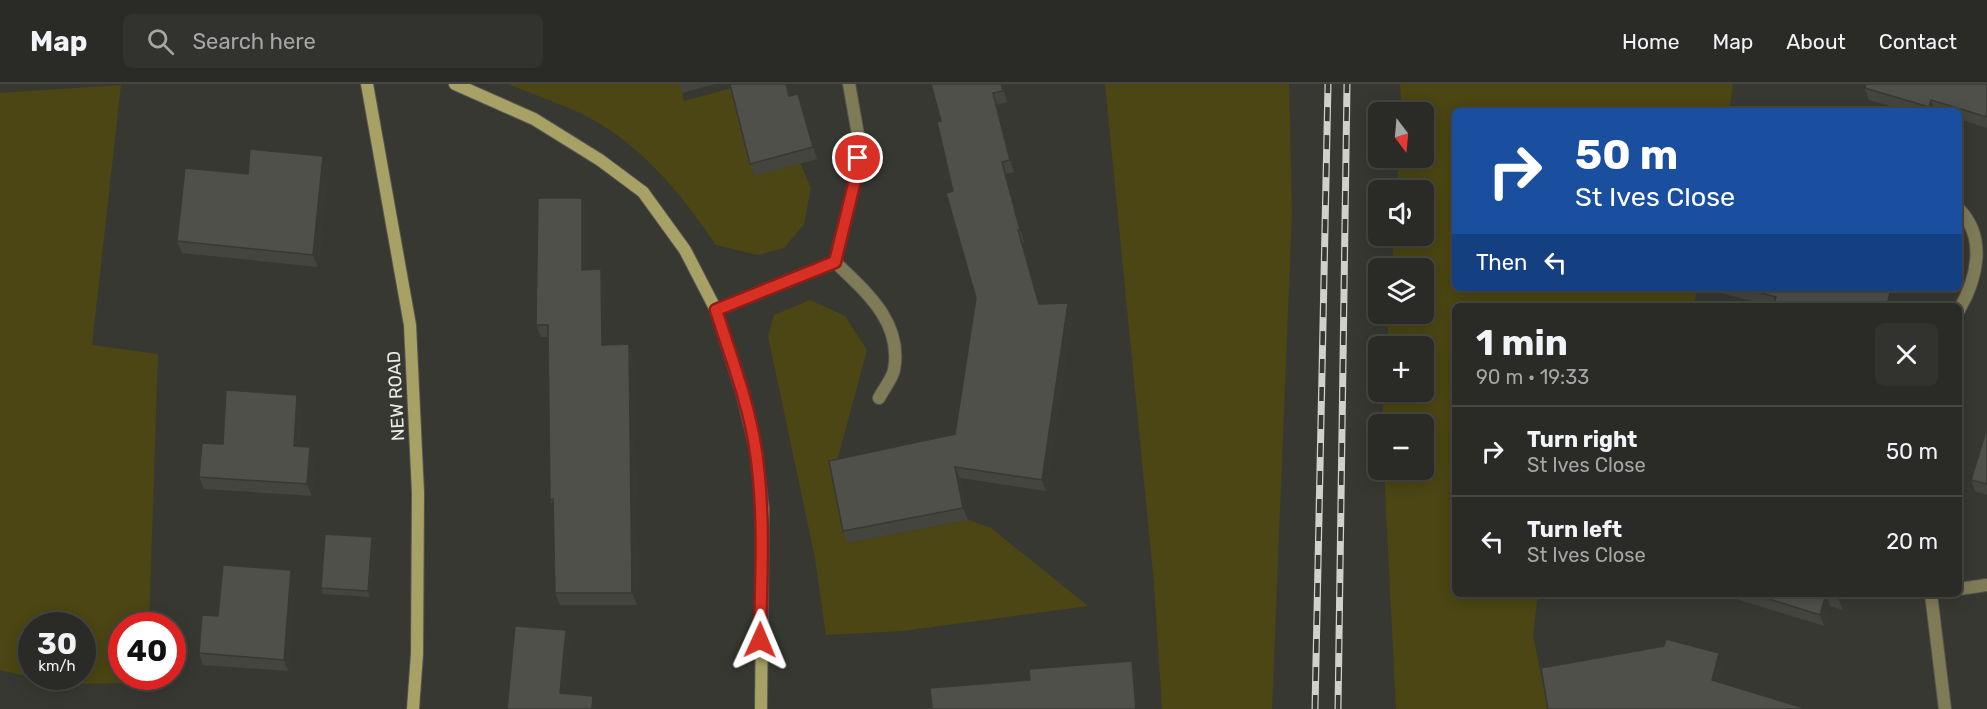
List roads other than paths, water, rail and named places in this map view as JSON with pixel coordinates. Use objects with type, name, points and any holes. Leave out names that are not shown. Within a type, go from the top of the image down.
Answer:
[{"type":"street","name":"NEW ROAD","points":[[367,84],[410,325],[418,493],[417,654],[412,709]]},
{"type":"street","points":[[455,84],[534,119],[600,160],[643,192],[685,250],[716,310],[742,393],[756,450],[763,510],[761,709]]},
{"type":"street","points":[[835,262],[856,176],[858,152],[856,112],[849,84]]},
{"type":"street","points":[[1962,214],[1972,229],[1978,267],[1971,289],[1962,305]]},
{"type":"street","points":[[716,310],[835,262]]},
{"type":"street","points":[[835,262],[877,303],[890,327],[895,346],[894,372],[879,398]]},
{"type":"street","points":[[1962,589],[1987,585]]},
{"type":"street","points":[[1933,597],[1945,709]]},
{"type":"railway","points":[[1315,709],[1328,84]]},
{"type":"railway","points":[[1338,709],[1347,84]]}]
